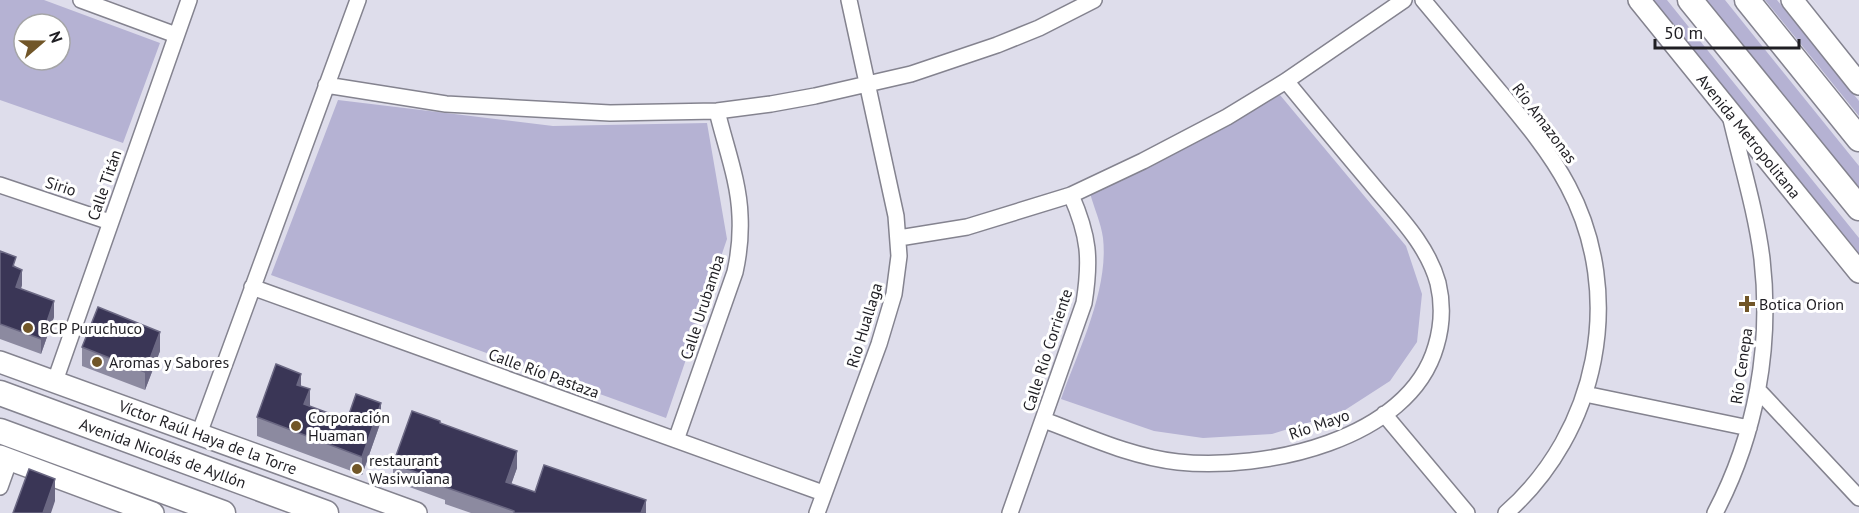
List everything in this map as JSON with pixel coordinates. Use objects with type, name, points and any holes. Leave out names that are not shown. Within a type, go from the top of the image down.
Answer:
[{"type":"main road","points":[[1690,0],[1859,208]]},
{"type":"main road","points":[[1747,0],[1859,139]]},
{"type":"main road","name":"Avenida Nicolás de Ayllón","points":[[0,393],[326,513]]},
{"type":"main road","points":[[0,431],[223,513]]},
{"type":"street","points":[[81,0],[176,35]]},
{"type":"street","name":"Calle Titán","points":[[54,381],[189,0]]},
{"type":"street","points":[[199,434],[357,0]]},
{"type":"street","name":"Rio Huallaga","points":[[817,513],[879,344],[894,294],[899,256],[896,216],[849,0]]},
{"type":"street","points":[[326,85],[446,104],[610,113],[717,111],[771,104],[911,74],[997,45],[1039,28],[1094,0]]},
{"type":"street","points":[[899,238],[966,227],[1071,195],[1227,117],[1286,81],[1404,0]]},
{"type":"street","name":"Río Amazonas","points":[[1423,0],[1550,156],[1569,187],[1579,210],[1594,259],[1599,309],[1595,355],[1577,418],[1553,461],[1538,481],[1506,513]]},
{"type":"street","name":"Avenida Metropolitana","points":[[1639,0],[1859,272]]},
{"type":"street","points":[[1794,1],[1859,84]]},
{"type":"street","name":"Río Mayo","points":[[1044,420],[1126,451],[1177,462],[1228,463],[1268,459],[1315,448],[1359,431],[1397,405],[1419,382],[1433,355],[1441,321],[1438,286],[1426,253],[1417,238],[1286,81]]},
{"type":"street","name":"Calle Urubamba","points":[[675,440],[735,272],[741,244],[736,186],[717,111]]},
{"type":"street","name":"Río Cenepa","points":[[1715,513],[1739,461],[1749,428],[1758,390],[1765,324],[1762,258],[1730,112]]},
{"type":"street","name":"Sirio","points":[[0,185],[111,222]]},
{"type":"street","name":"Calle Río Corriente","points":[[1010,513],[1084,303],[1089,275],[1086,237],[1082,219],[1071,195]]},
{"type":"street","name":"Calle Río Pastaza","points":[[252,287],[823,493]]},
{"type":"street","name":"Víctor Raúl Haya de la Torre","points":[[0,362],[416,513]]},
{"type":"street","points":[[1758,390],[1859,498]]},
{"type":"street","points":[[1585,394],[1749,428]]},
{"type":"street","points":[[1384,414],[1467,513]]},
{"type":"street","points":[[0,488],[5,458],[153,513]]},
{"type":"shaded area","points":[[0,0],[44,0],[160,43],[123,143],[0,100]]},
{"type":"shaded area","points":[[1651,0],[1667,0],[1859,238],[1859,258]]},
{"type":"shaded area","points":[[1704,0],[1725,0],[1859,166],[1859,192]]},
{"type":"shaded area","points":[[1765,0],[1777,0],[1859,101],[1859,116]]},
{"type":"shaded area","points":[[1280,95],[1406,246],[1422,294],[1417,342],[1390,381],[1342,412],[1272,434],[1203,438],[1154,431],[1061,399],[1091,320],[1104,258],[1103,238],[1090,193],[1184,148]]},
{"type":"shaded area","points":[[338,100],[553,126],[707,123],[727,239],[666,418],[271,275]]},
{"type":"building","points":[[0,251],[16,257],[13,266],[22,270],[16,287],[54,301],[41,339],[0,324]]},
{"type":"building","points":[[98,307],[160,332],[145,372],[82,347]]},
{"type":"building","points":[[276,364],[301,374],[297,385],[310,389],[304,404],[347,420],[356,394],[381,403],[362,457],[257,417]]},
{"type":"building","points":[[412,411],[517,451],[506,482],[535,492],[544,465],[646,500],[641,513],[514,513],[514,511],[445,487],[447,483],[393,464]]},
{"type":"building","points":[[29,469],[55,479],[43,513],[13,513]]},
{"type":"place","name":"Botica Orion","points":[[1747,304]]},
{"type":"place","name":"BCP Puruchuco","points":[[28,328]]},
{"type":"place","name":"Aromas y Sabores","points":[[97,362]]},
{"type":"place","name":"Corporación Huaman","points":[[296,426]]},
{"type":"place","name":"restaurant Wasiwuiana","points":[[357,469]]}]
